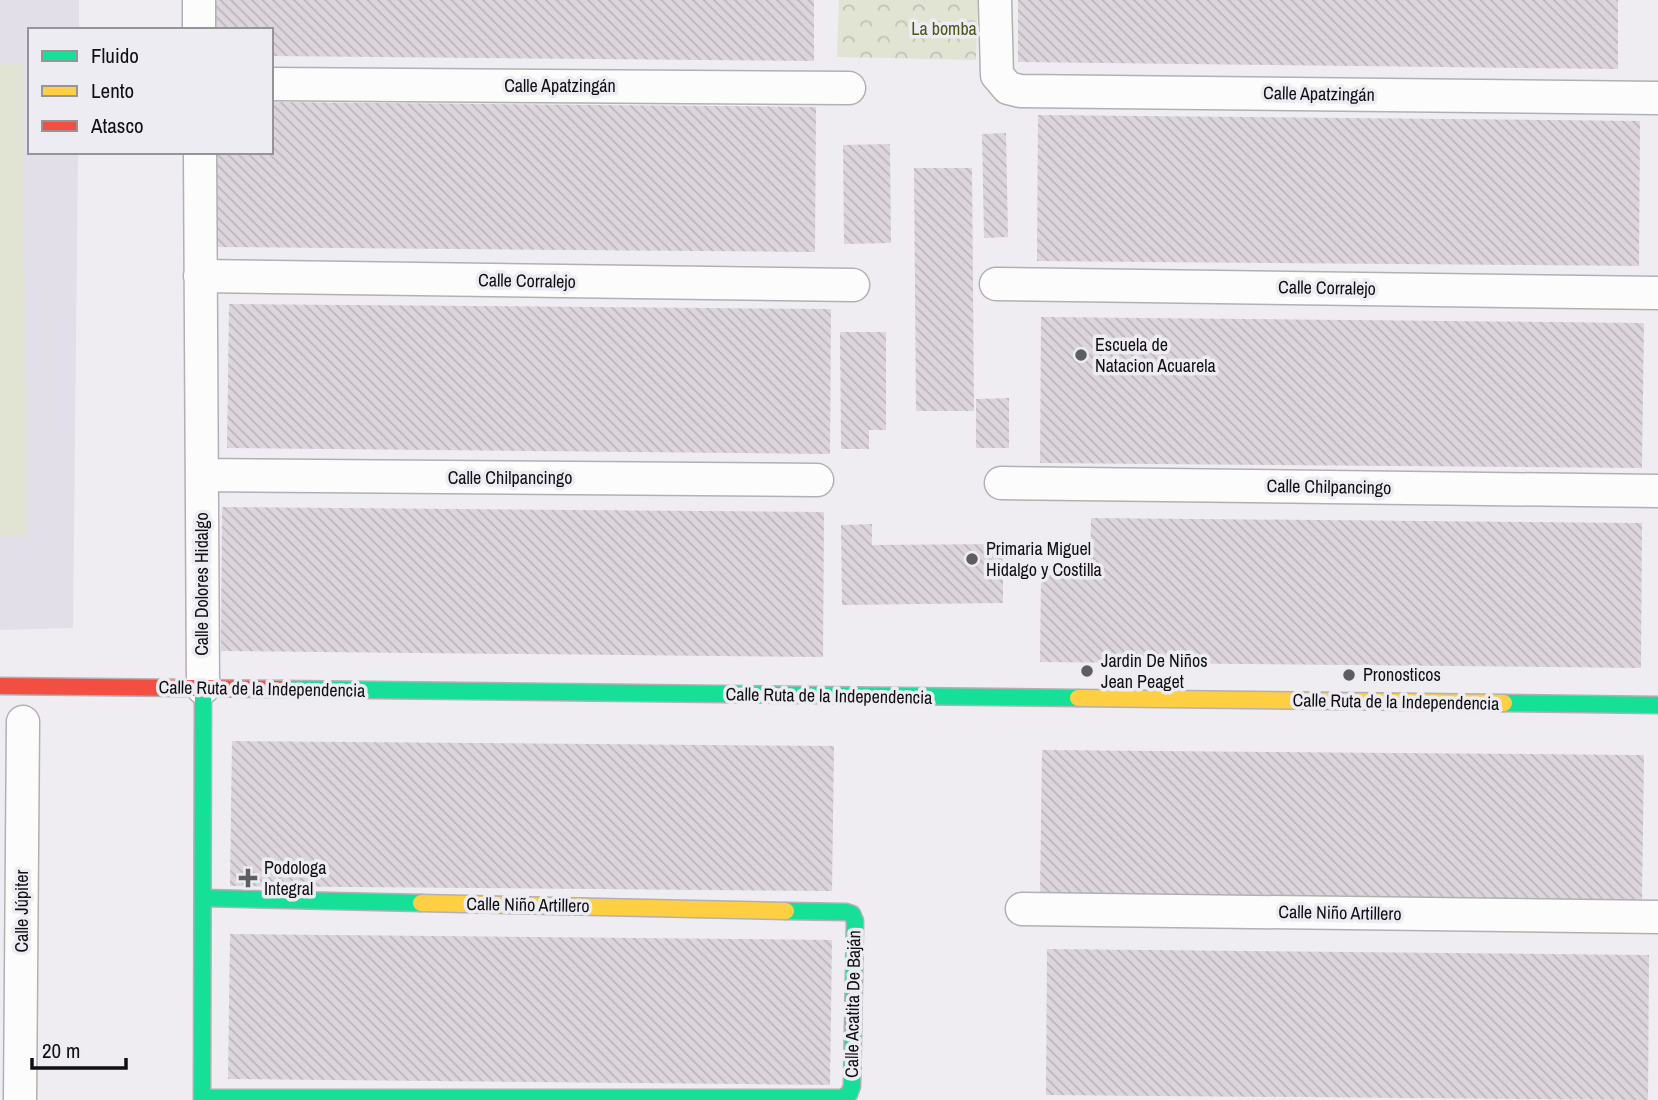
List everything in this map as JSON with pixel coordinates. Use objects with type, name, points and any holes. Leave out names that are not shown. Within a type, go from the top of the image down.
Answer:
[{"type":"street","points":[[199,0],[199,28]]},
{"type":"street","name":"Calle Apatzingán","points":[[995,0],[997,75],[1008,88],[1020,90],[1658,98]]},
{"type":"street","name":"Calle Apatzingán","points":[[273,84],[849,88]]},
{"type":"street","name":"Calle Dolores Hidalgo","points":[[200,154],[202,1099]]},
{"type":"street","name":"Calle Corralejo","points":[[200,276],[853,285]]},
{"type":"street","name":"Calle Corralejo","points":[[996,284],[1658,293]]},
{"type":"street","name":"Calle Chilpancingo","points":[[202,475],[817,480]]},
{"type":"street","name":"Calle Chilpancingo","points":[[1001,483],[1658,491]]},
{"type":"street","name":"Calle Ruta de la Independencia","points":[[0,686],[1658,705]]},
{"type":"street","name":"Calle Júpiter","points":[[20,1100],[11,861],[23,722]]},
{"type":"street","name":"Calle Niño Artillero","points":[[203,898],[852,914]]},
{"type":"street","name":"Calle Niño Artillero","points":[[1022,909],[1658,917]]},
{"type":"street","name":"Calle Acatita De Baján","points":[[202,1099],[842,1098],[849,1094],[852,1086],[855,921],[852,914]]},
{"type":"shaded area","points":[[0,0],[79,0],[79,28],[28,28],[28,154],[78,154],[73,628],[0,630]]},
{"type":"green space","name":"La bomba","points":[[839,0],[978,0],[976,60],[837,57]]},
{"type":"green space","points":[[0,64],[23,64],[26,535],[0,535]]},
{"type":"building","points":[[212,0],[814,0],[814,61],[273,56],[273,28],[212,28]]},
{"type":"building","points":[[1018,0],[1618,0],[1618,69],[1018,62]]},
{"type":"building","points":[[273,102],[816,107],[815,252],[212,247],[213,154],[273,154]]},
{"type":"building","points":[[1038,115],[1640,121],[1639,266],[1037,261]]},
{"type":"building","points":[[1006,133],[1008,237],[984,238],[982,134]]},
{"type":"building","points":[[890,144],[891,243],[844,244],[843,145]]},
{"type":"building","points":[[914,168],[972,168],[974,411],[916,411]]},
{"type":"building","points":[[229,304],[831,309],[830,454],[227,448]]},
{"type":"building","points":[[1041,317],[1644,323],[1642,468],[1040,463]]},
{"type":"building","points":[[840,332],[886,332],[886,430],[869,430],[869,449],[841,449]]},
{"type":"building","points":[[1009,398],[1009,448],[976,448],[976,399]]},
{"type":"building","points":[[222,507],[824,512],[823,657],[221,651]]},
{"type":"building","points":[[1091,518],[1642,523],[1641,668],[1040,662],[1041,575],[1090,575]]},
{"type":"building","points":[[872,524],[872,545],[1003,544],[1003,603],[842,605],[841,525]]},
{"type":"building","points":[[232,741],[834,746],[832,891],[230,886]]},
{"type":"building","points":[[1042,750],[1644,755],[1642,900],[1040,895]]},
{"type":"building","points":[[230,934],[832,940],[830,1085],[228,1079]]},
{"type":"building","points":[[1047,949],[1649,955],[1648,1100],[1046,1095]]},
{"type":"traffic: fast","points":[[202,1100],[203,688]]},
{"type":"traffic: fast","points":[[282,689],[1078,698]]},
{"type":"traffic: fast","points":[[1504,703],[1658,705]]},
{"type":"traffic: fast","points":[[203,898],[421,903]]},
{"type":"traffic: fast","points":[[202,1098],[842,1098],[849,1094],[852,1086],[855,921],[852,914],[846,912],[786,911]]},
{"type":"traffic: slow","points":[[1078,698],[1504,703]]},
{"type":"traffic: slow","points":[[421,903],[786,911]]},
{"type":"traffic: jam","points":[[0,686],[282,689]]},
{"type":"place","name":"Escuela de Natacion Acuarela","points":[[1081,355]]},
{"type":"place","name":"Primaria Miguel Hidalgo y Costilla","points":[[972,559]]},
{"type":"place","name":"Jardin De Niños Jean Peaget","points":[[1087,671]]},
{"type":"place","name":"Pronosticos","points":[[1349,675]]},
{"type":"place","name":"Podologa Integral","points":[[248,878]]}]
